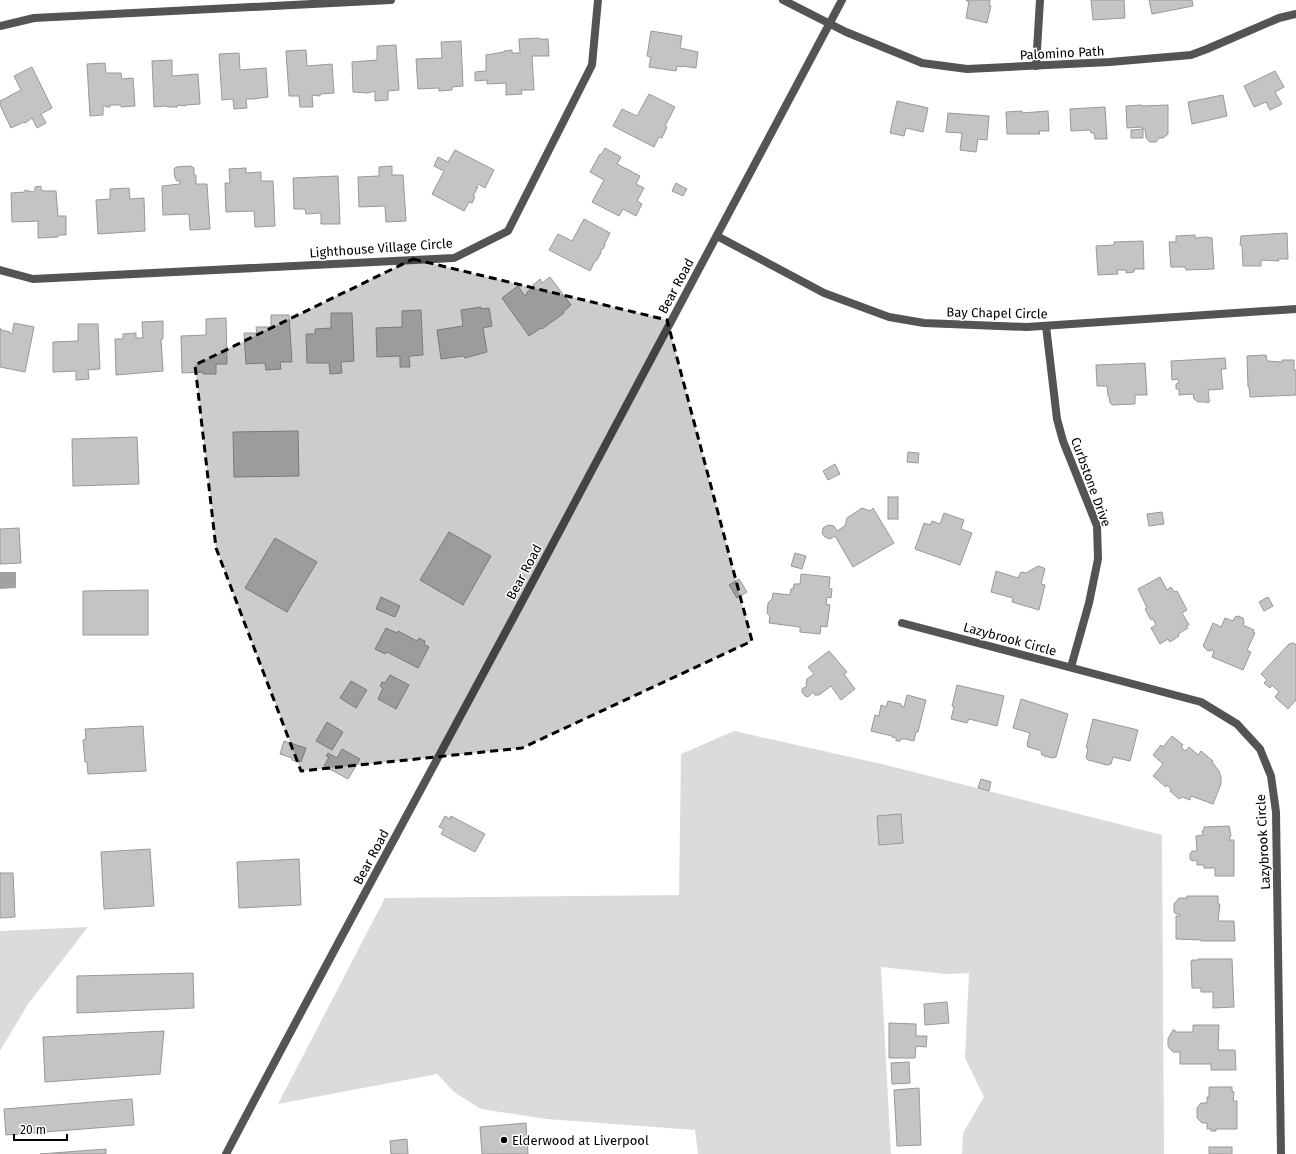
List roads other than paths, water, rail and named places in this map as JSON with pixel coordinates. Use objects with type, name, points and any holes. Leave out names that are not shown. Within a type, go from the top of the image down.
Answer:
[{"type":"street","points":[[0,26],[34,18],[391,0]]},
{"type":"street","name":"Lighthouse Village Circle","points":[[0,270],[33,279],[454,258],[508,231],[592,65],[598,0]]},
{"type":"street","points":[[783,0],[829,24]]},
{"type":"street","name":"Bear Road","points":[[226,1154],[842,0]]},
{"type":"street","points":[[1036,66],[1040,0]]},
{"type":"street","name":"Palomino Path","points":[[829,24],[922,63],[967,69],[1110,62],[1191,55],[1208,50],[1279,18],[1296,14]]},
{"type":"street","name":"Bay Chapel Circle","points":[[716,236],[824,293],[889,317],[924,323],[1027,327],[1296,309]]},
{"type":"street","name":"Curbstone Drive","points":[[1046,326],[1057,419],[1063,441],[1097,526],[1098,559],[1089,603],[1071,667]]},
{"type":"street","name":"Lazybrook Circle","points":[[902,623],[1201,702],[1237,724],[1260,749],[1271,776],[1276,812],[1281,1154]]},
{"type":"place","name":"Elderwood at Liverpool","points":[[504,1140]]}]
